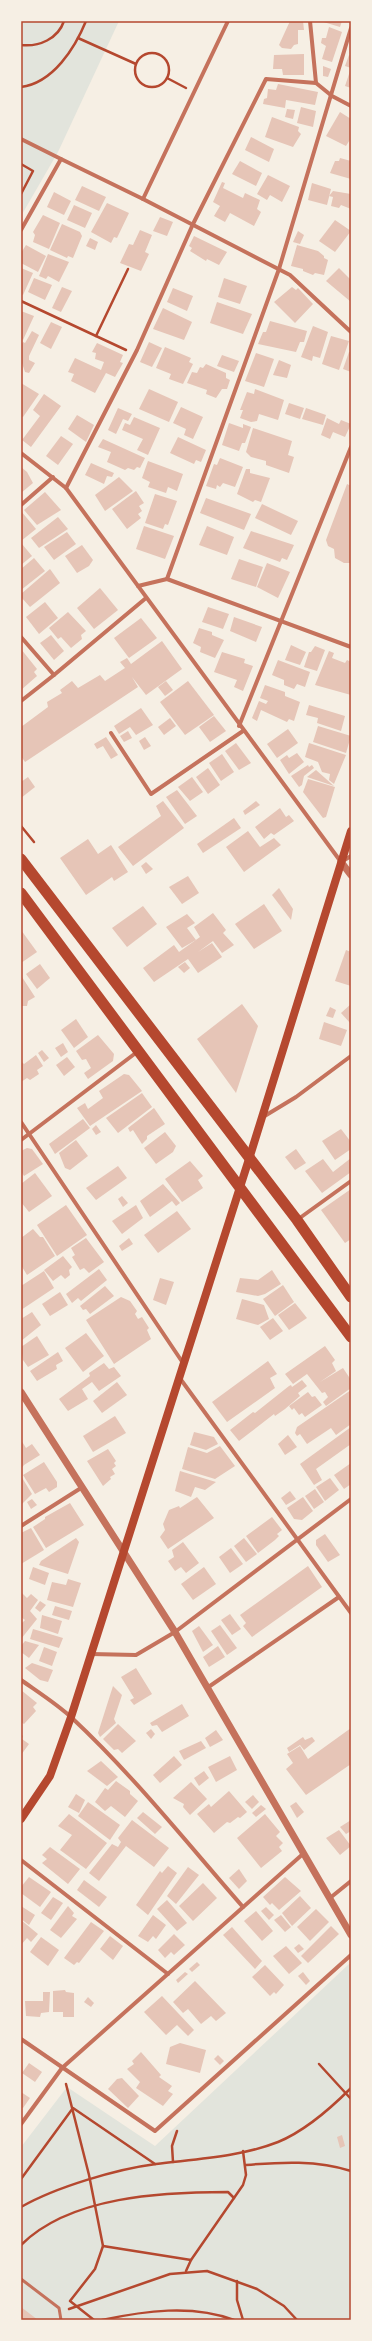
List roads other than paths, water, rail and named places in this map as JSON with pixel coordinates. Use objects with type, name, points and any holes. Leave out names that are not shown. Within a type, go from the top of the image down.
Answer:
[{"type":"highway","points":[[21,860],[297,1220],[351,1297]]},
{"type":"highway","points":[[21,892],[351,1337]]},
{"type":"main road","points":[[21,1818],[50,1776],[71,1717],[262,1118],[351,831]]},
{"type":"street","points":[[143,199],[228,21]]},
{"type":"street","points":[[310,21],[316,83]]},
{"type":"street","points":[[167,578],[279,269],[332,96],[351,28]]},
{"type":"street","points":[[66,488],[134,354],[193,224],[266,79],[316,83],[332,96],[351,106]]},
{"type":"street","points":[[21,139],[193,224],[290,275],[351,332]]},
{"type":"street","points":[[21,230],[61,159]]},
{"type":"street","points":[[239,726],[351,447]]},
{"type":"street","points":[[21,453],[66,488],[239,726],[351,875]]},
{"type":"street","points":[[21,505],[53,477]]},
{"type":"street","points":[[138,586],[167,578],[351,647]]},
{"type":"street","points":[[21,701],[146,598]]},
{"type":"street","points":[[21,636],[54,675]]},
{"type":"street","points":[[111,733],[151,794],[243,730]]},
{"type":"street","points":[[341,862],[351,856]]},
{"type":"street","points":[[21,1140],[139,1051]]},
{"type":"street","points":[[262,1118],[296,1097],[351,1056]]},
{"type":"street","points":[[21,1122],[30,1133],[184,1363]]},
{"type":"street","points":[[297,1220],[351,1181]]},
{"type":"street","points":[[179,1377],[351,1613]]},
{"type":"street","points":[[21,1392],[81,1488],[175,1632],[351,1935]]},
{"type":"street","points":[[21,1526],[81,1488]]},
{"type":"street","points":[[91,1654],[136,1655],[175,1632],[351,1499]]},
{"type":"street","points":[[207,1688],[339,1597]]},
{"type":"street","points":[[21,1680],[71,1717],[106,1751],[199,1853],[243,1907]]},
{"type":"street","points":[[21,2124],[62,2068],[304,1853]]},
{"type":"street","points":[[21,1860],[168,1974]]},
{"type":"street","points":[[330,1898],[351,1881]]},
{"type":"street","points":[[21,2039],[155,2131],[351,1955]]},
{"type":"lane","points":[[21,2279],[59,2308],[61,2320]]}]
